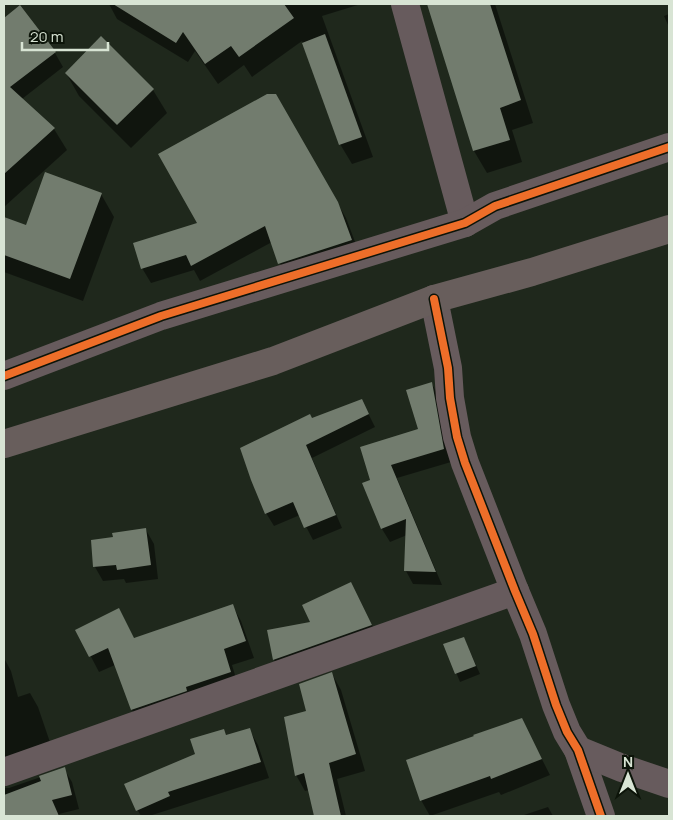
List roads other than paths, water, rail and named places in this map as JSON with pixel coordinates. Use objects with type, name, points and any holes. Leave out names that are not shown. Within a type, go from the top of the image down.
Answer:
[{"type":"highway","points":[[4,444],[273,361],[434,299],[532,272],[669,229]]},
{"type":"street","points":[[405,4],[465,222]]},
{"type":"street","points":[[4,376],[161,316],[465,222],[495,206],[669,148]]},
{"type":"street","points":[[434,299],[448,368],[450,398],[457,437],[465,463],[515,591],[534,634],[563,723],[578,750],[601,816]]},
{"type":"street","points":[[4,772],[515,591]]},
{"type":"street","points":[[578,750],[669,784]]}]
